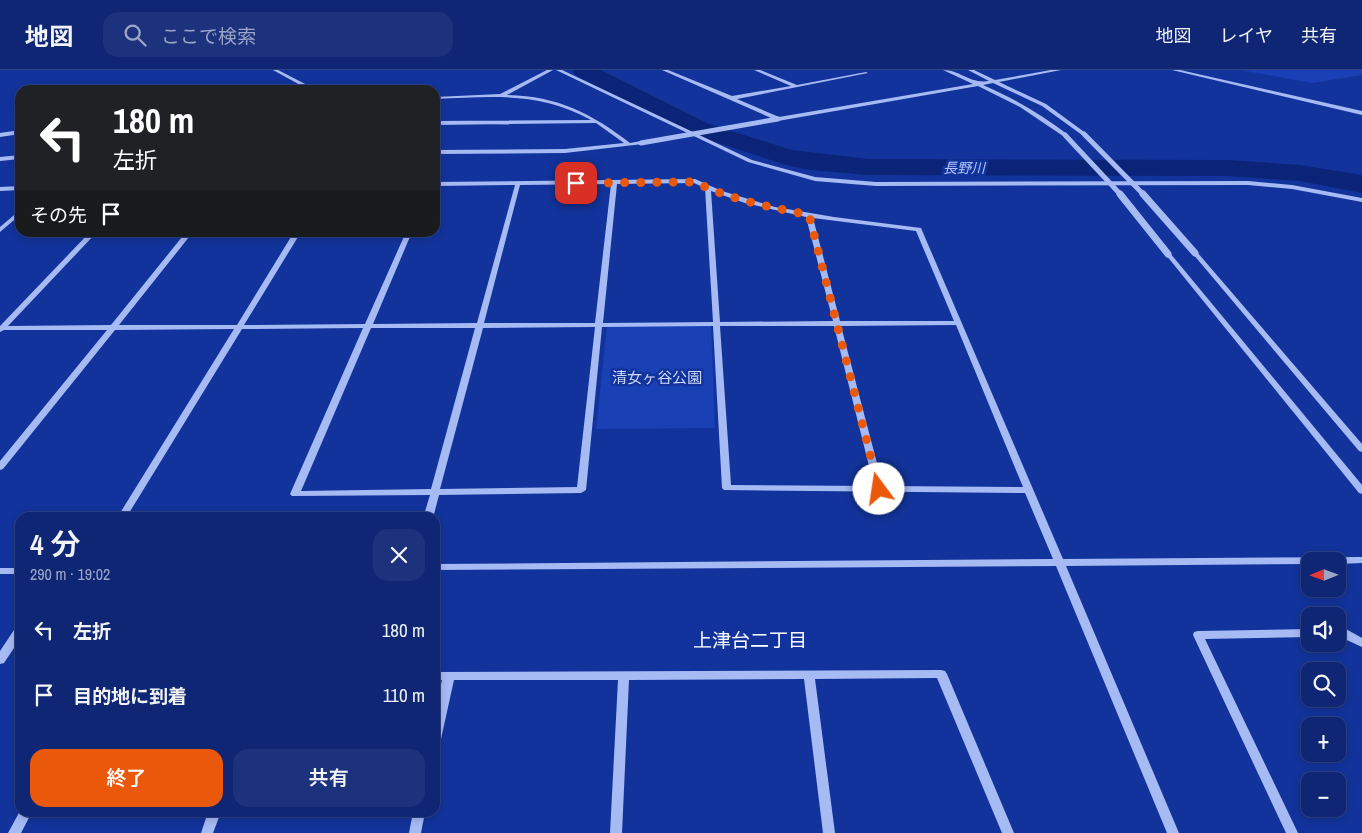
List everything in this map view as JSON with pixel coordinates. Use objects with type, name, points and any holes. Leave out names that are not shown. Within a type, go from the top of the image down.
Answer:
[{"type":"street","points":[[275,70],[303,85]]},
{"type":"street","points":[[498,97],[551,70]]},
{"type":"street","points":[[558,70],[750,161],[815,179],[876,184],[1248,184],[1292,187],[1362,200]]},
{"type":"street","points":[[664,70],[778,119]]},
{"type":"street","points":[[756,70],[796,86]]},
{"type":"street","points":[[732,98],[866,73],[856,70]]},
{"type":"street","points":[[945,70],[1003,94],[1026,107],[1065,135],[1104,175],[1362,491]]},
{"type":"street","points":[[970,70],[995,80],[1044,105],[1084,134],[1122,171],[1196,253],[1362,450]]},
{"type":"street","points":[[440,152],[566,151],[630,145],[1059,70]]},
{"type":"street","points":[[1174,70],[1362,113]]},
{"type":"street","points":[[440,98],[498,97],[554,102],[600,122],[630,145]]},
{"type":"street","points":[[440,123],[600,122]]},
{"type":"street","points":[[0,135],[15,133]]},
{"type":"street","points":[[0,159],[15,158]]},
{"type":"street","points":[[407,237],[295,494],[581,490],[614,182]]},
{"type":"street","points":[[440,184],[695,182],[708,188],[766,206],[809,215],[919,229],[1029,490],[1057,562],[1173,833]]},
{"type":"street","points":[[430,512],[518,183]]},
{"type":"street","points":[[0,189],[15,188]]},
{"type":"street","points":[[708,188],[727,488],[1029,490]]},
{"type":"street","points":[[809,215],[879,489]]},
{"type":"street","points":[[0,230],[15,216]]},
{"type":"street","points":[[1,329],[89,237]]},
{"type":"street","points":[[0,467],[186,237]]},
{"type":"street","points":[[125,512],[295,237]]},
{"type":"street","points":[[1,329],[957,323]]},
{"type":"street","points":[[440,567],[1362,560]]},
{"type":"street","points":[[0,571],[15,571]]},
{"type":"street","points":[[1292,833],[1198,636],[1301,633]]},
{"type":"street","points":[[1346,634],[1362,643]]},
{"type":"street","points":[[0,660],[15,638]]},
{"type":"street","points":[[809,674],[829,833]]},
{"type":"street","points":[[440,676],[941,674],[1008,833]]},
{"type":"street","points":[[440,716],[449,676]]},
{"type":"street","points":[[616,833],[624,676]]},
{"type":"street","points":[[14,833],[23,817]]},
{"type":"street","points":[[207,833],[213,817]]},
{"type":"street","points":[[415,833],[418,817]]},
{"type":"green space","points":[[1241,70],[1362,70],[1362,75],[1312,83]]},
{"type":"green space","name":"清女ヶ谷公園","points":[[607,326],[711,326],[715,428],[596,429]]},
{"type":"waterway","name":"長野川","points":[[583,70],[700,129],[786,157],[810,162],[868,167],[1228,168],[1300,173],[1362,184]]},
{"type":"district","name":"上津台二丁目","points":[[750,640]]},
{"type":"route","points":[[576,183],[695,182],[708,188],[766,206],[809,215],[879,489]]}]
